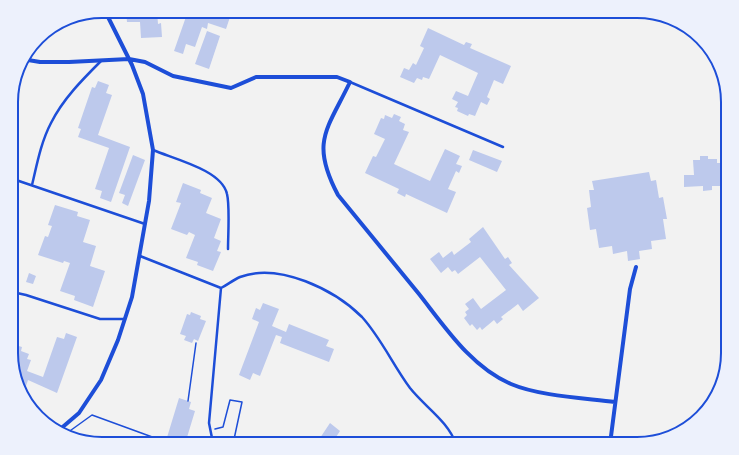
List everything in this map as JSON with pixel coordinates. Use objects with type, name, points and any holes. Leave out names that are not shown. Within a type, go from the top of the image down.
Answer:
[{"type":"street","points":[[63,427],[79,413],[101,380],[125,319],[132,296],[146,224],[154,150],[143,94],[129,59],[108,18]]},
{"type":"street","points":[[29,60],[40,62],[129,59],[145,62],[173,76],[231,88],[256,77],[337,77],[350,82],[323,138],[325,164],[331,182],[338,195],[433,312],[478,364],[494,375],[512,384],[537,391],[615,402]]},
{"type":"street","points":[[611,437],[630,289],[636,267]]},
{"type":"lane","points":[[32,185],[42,145],[51,123],[74,88],[101,61]]},
{"type":"lane","points":[[350,82],[503,147]]},
{"type":"lane","points":[[154,150],[212,174],[222,183],[228,194],[228,250]]},
{"type":"lane","points":[[18,181],[146,224]]},
{"type":"lane","points":[[140,256],[221,288]]},
{"type":"lane","points":[[221,288],[240,277],[261,273],[288,276],[310,283],[338,296],[362,318],[380,342],[395,368],[411,390],[443,423],[454,437]]},
{"type":"lane","points":[[212,437],[210,430],[221,288]]},
{"type":"lane","points":[[18,293],[100,319],[125,319]]},
{"type":"path","points":[[188,401],[196,343]]},
{"type":"path","points":[[210,430],[223,427],[230,400],[242,402],[234,437]]},
{"type":"path","points":[[70,431],[92,415],[152,437]]},
{"type":"building","points":[[127,18],[158,18],[158,24],[161,23],[162,37],[141,38],[140,22],[127,22]]},
{"type":"building","points":[[186,18],[230,18],[226,29],[208,23],[207,29],[202,27],[195,47],[186,44],[183,54],[174,51]]},
{"type":"building","points":[[428,28],[464,45],[466,42],[472,44],[470,48],[511,66],[503,84],[494,80],[487,97],[490,99],[487,105],[481,102],[475,116],[469,114],[468,116],[457,111],[458,108],[455,107],[458,102],[452,99],[456,91],[468,96],[478,73],[440,55],[429,79],[423,77],[422,80],[417,78],[414,83],[400,77],[404,68],[409,70],[413,63],[416,65],[424,48],[420,46]]},
{"type":"building","points":[[207,31],[220,36],[209,69],[195,64]]},
{"type":"building","points":[[98,81],[109,85],[106,93],[112,95],[98,135],[130,147],[111,202],[100,198],[102,191],[95,189],[109,148],[78,137],[81,129],[78,128],[92,87],[95,88]]},
{"type":"building","points":[[394,114],[401,117],[399,121],[405,124],[403,130],[409,132],[394,164],[430,181],[445,149],[460,156],[456,164],[462,166],[459,173],[456,171],[448,189],[456,192],[447,213],[406,194],[405,197],[397,193],[399,189],[365,173],[373,156],[376,157],[385,139],[374,134],[381,118],[384,119],[385,115],[392,118]]},
{"type":"building","points":[[473,150],[502,161],[497,172],[469,160]]},
{"type":"building","points":[[133,155],[145,160],[128,206],[122,203],[125,195],[119,193]]},
{"type":"building","points":[[700,156],[708,156],[708,159],[717,159],[717,163],[721,163],[721,186],[712,186],[712,190],[703,191],[703,186],[684,187],[684,175],[694,175],[693,160],[700,160]]},
{"type":"building","points":[[649,172],[651,181],[656,180],[659,198],[663,197],[667,219],[663,219],[666,239],[651,241],[652,249],[639,251],[640,259],[628,261],[627,251],[613,254],[612,246],[599,248],[596,229],[590,230],[587,208],[591,207],[589,190],[594,190],[592,181]]},
{"type":"building","points":[[183,183],[201,190],[200,193],[212,198],[206,213],[221,219],[214,238],[221,241],[217,251],[221,252],[213,271],[197,265],[198,262],[186,258],[195,235],[189,232],[187,235],[171,229],[181,203],[176,202]]},
{"type":"building","points":[[55,205],[78,212],[77,216],[90,220],[83,242],[96,246],[90,266],[105,271],[93,307],[74,300],[75,296],[60,291],[70,263],[64,261],[63,263],[38,255],[45,236],[48,237],[52,226],[48,225]]},
{"type":"building","points":[[483,227],[505,259],[508,257],[512,263],[509,265],[539,298],[523,311],[518,304],[501,317],[503,319],[497,324],[494,320],[482,330],[480,327],[477,330],[472,324],[470,326],[464,318],[467,315],[465,312],[469,309],[465,304],[473,298],[481,309],[506,290],[480,257],[458,274],[455,270],[452,272],[448,267],[441,273],[430,259],[439,252],[443,258],[452,251],[454,255],[471,242],[469,239]]},
{"type":"building","points":[[29,273],[36,276],[33,284],[26,282]]},
{"type":"building","points":[[263,303],[279,309],[272,326],[286,332],[289,324],[329,340],[326,346],[334,349],[329,362],[280,343],[282,337],[276,335],[260,376],[253,373],[250,380],[239,375],[259,322],[252,319],[256,308],[260,310]]},
{"type":"building","points":[[191,312],[201,316],[200,319],[206,321],[198,341],[194,339],[192,343],[184,340],[186,336],[180,334],[187,314],[190,315]]},
{"type":"building","points":[[66,333],[77,337],[57,393],[28,380],[26,387],[20,370],[18,346],[22,347],[21,351],[29,354],[27,359],[31,360],[27,371],[43,377],[57,337],[64,339]]},
{"type":"building","points":[[179,398],[191,402],[189,409],[195,411],[187,437],[167,437]]},
{"type":"building","points":[[330,423],[340,431],[336,437],[321,437]]}]
